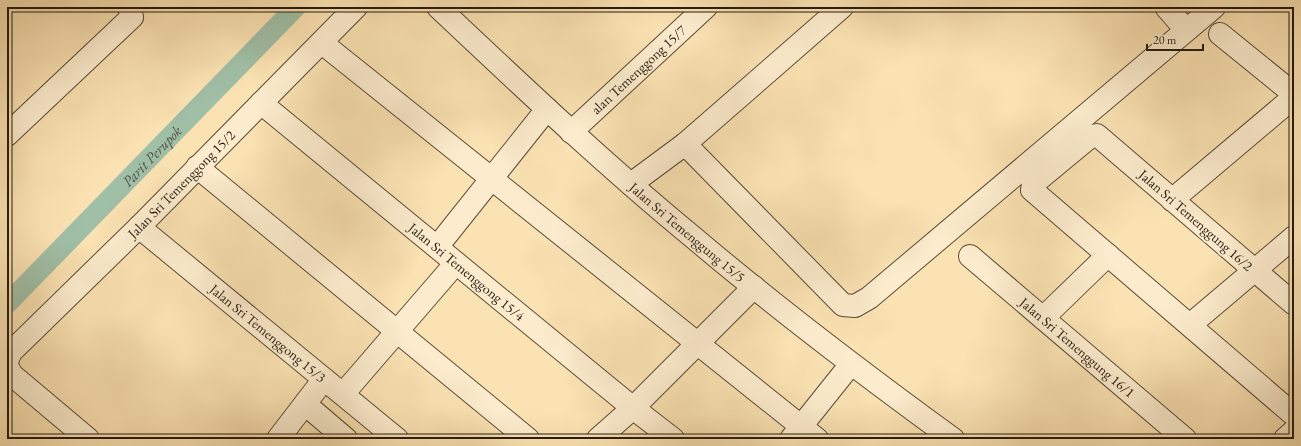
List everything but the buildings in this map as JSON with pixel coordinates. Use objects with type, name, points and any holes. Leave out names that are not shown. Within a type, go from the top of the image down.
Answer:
[{"type":"street","points":[[7,135],[132,17],[129,7]]},
{"type":"street","name":"Jalan Sri Temenggong 15/2","points":[[7,361],[11,352],[322,43],[356,7]]},
{"type":"street","name":"Jalan Sri Temenggung 15/5","points":[[438,7],[571,132],[694,239],[851,364],[953,439]]},
{"type":"street","name":"alan Temenggong 15/7","points":[[571,132],[706,7]]},
{"type":"street","points":[[631,184],[685,144],[842,7]]},
{"type":"street","points":[[1166,7],[1186,30]]},
{"type":"street","points":[[685,144],[843,305],[855,306],[869,298],[1214,7]]},
{"type":"street","points":[[1220,34],[1294,94]]},
{"type":"street","points":[[322,43],[698,343],[803,435],[851,364]]},
{"type":"street","points":[[1172,200],[1294,97]]},
{"type":"street","name":"Jalan Sri Temenggong 15/4","points":[[261,103],[633,408],[673,439]]},
{"type":"street","points":[[437,247],[547,109]]},
{"type":"street","name":"Jalan Sri Temenggung 16/2","points":[[1108,254],[1032,190],[1033,184],[1091,136],[1097,135],[1294,304]]},
{"type":"street","points":[[197,167],[528,439]]},
{"type":"street","name":"Jalan Sri Temenggong 15/3","points":[[138,227],[397,439]]},
{"type":"street","points":[[1190,325],[1294,237]]},
{"type":"street","points":[[1043,318],[1108,254],[1294,415]]},
{"type":"street","name":"Jalan Sri Temenggung 16/1","points":[[970,256],[1185,439]]},
{"type":"street","points":[[343,394],[456,263]]},
{"type":"street","points":[[598,439],[633,408],[754,287]]},
{"type":"street","points":[[7,366],[12,375],[88,439]]},
{"type":"street","points":[[278,439],[324,379]]},
{"type":"street","points":[[305,404],[346,439]]},
{"type":"street","points":[[1285,439],[1294,431]]},
{"type":"waterway","name":"Parit Perupok","points":[[7,304],[296,7]]}]
